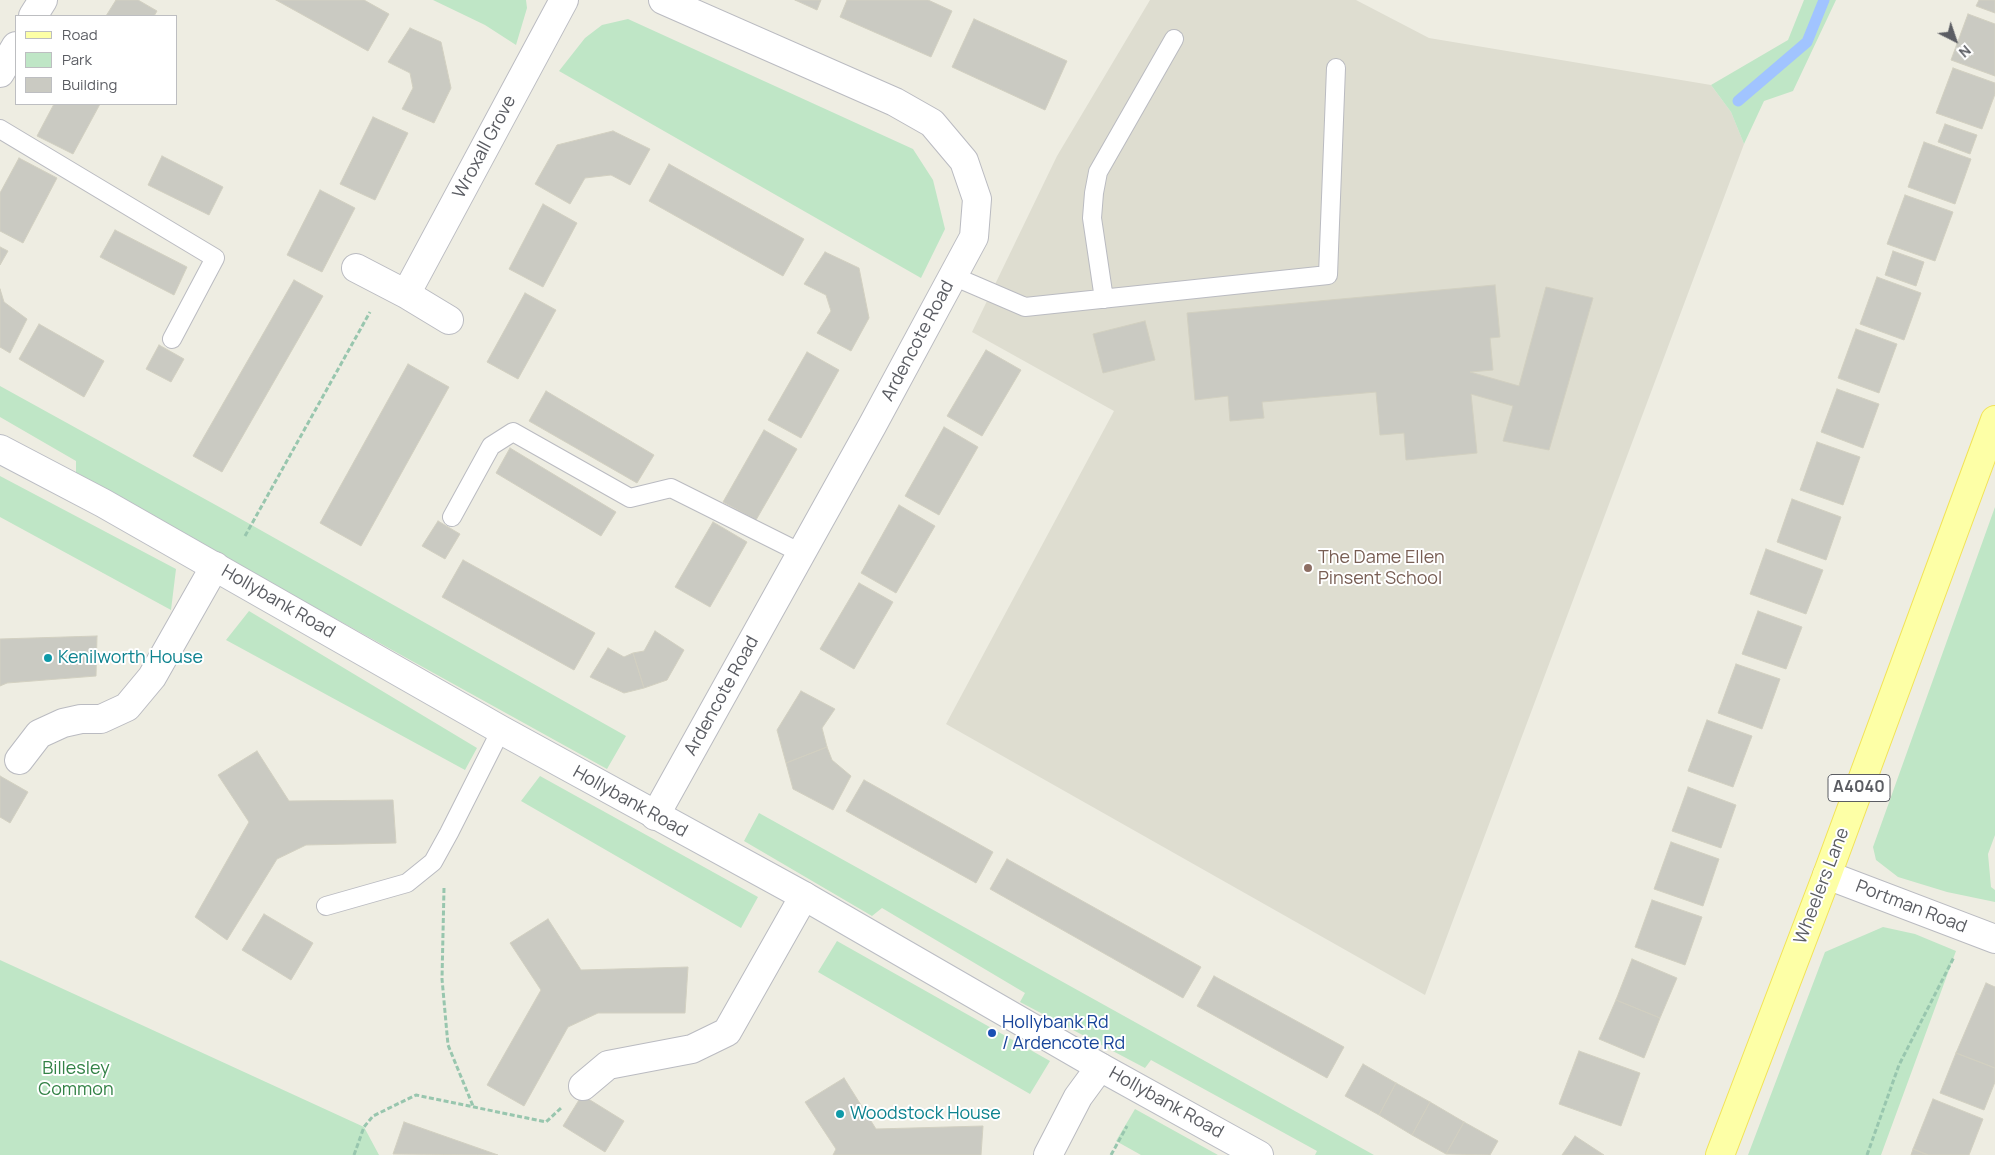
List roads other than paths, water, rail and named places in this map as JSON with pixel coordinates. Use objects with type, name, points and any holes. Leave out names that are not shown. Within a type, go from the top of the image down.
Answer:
[{"type":"main road","name":"Wheelers Lane","points":[[1720,1155],[1827,875],[1995,420]]},
{"type":"street","points":[[34,15],[43,0]]},
{"type":"street","name":"Wroxall Grove","points":[[396,289],[564,0]]},
{"type":"street","name":"Ardencote Road","points":[[655,816],[872,426],[974,237],[977,199],[964,161],[932,123],[895,102],[663,0]]},
{"type":"street","points":[[0,73],[15,48]]},
{"type":"street","points":[[356,268],[450,320]]},
{"type":"street","name":"Hollybank Road","points":[[0,449],[103,503],[501,730],[804,896],[1100,1067],[1259,1155]]},
{"type":"street","points":[[19,760],[39,734],[63,722],[81,719],[101,719],[127,707],[152,677],[215,566]]},
{"type":"street","name":"Portman Road","points":[[1827,875],[1995,939]]},
{"type":"street","points":[[583,1086],[608,1065],[692,1049],[727,1032],[804,896]]},
{"type":"street","points":[[1048,1155],[1078,1097],[1100,1067]]},
{"type":"lane","points":[[1104,299],[1092,218],[1098,172],[1174,39]]},
{"type":"lane","points":[[953,276],[1025,307],[1328,275],[1336,68]]},
{"type":"lane","points":[[0,129],[215,258],[172,340]]},
{"type":"lane","points":[[452,517],[491,446],[513,432],[630,498],[671,488],[800,553]]},
{"type":"lane","points":[[326,906],[407,883],[433,862],[501,730]]},
{"type":"waterway","points":[[1738,101],[1807,42],[1824,0]]},
{"type":"place","name":"The Dame Ellen Pinsent School","points":[[1308,568]]},
{"type":"place","name":"Kenilworth House","points":[[48,658]]},
{"type":"place","name":"Hollybank Rd / Ardencote Rd","points":[[992,1033]]},
{"type":"place","name":"Woodstock House","points":[[840,1114]]},
{"type":"park label","name":"Billesley Common","points":[[76,1079]]}]
